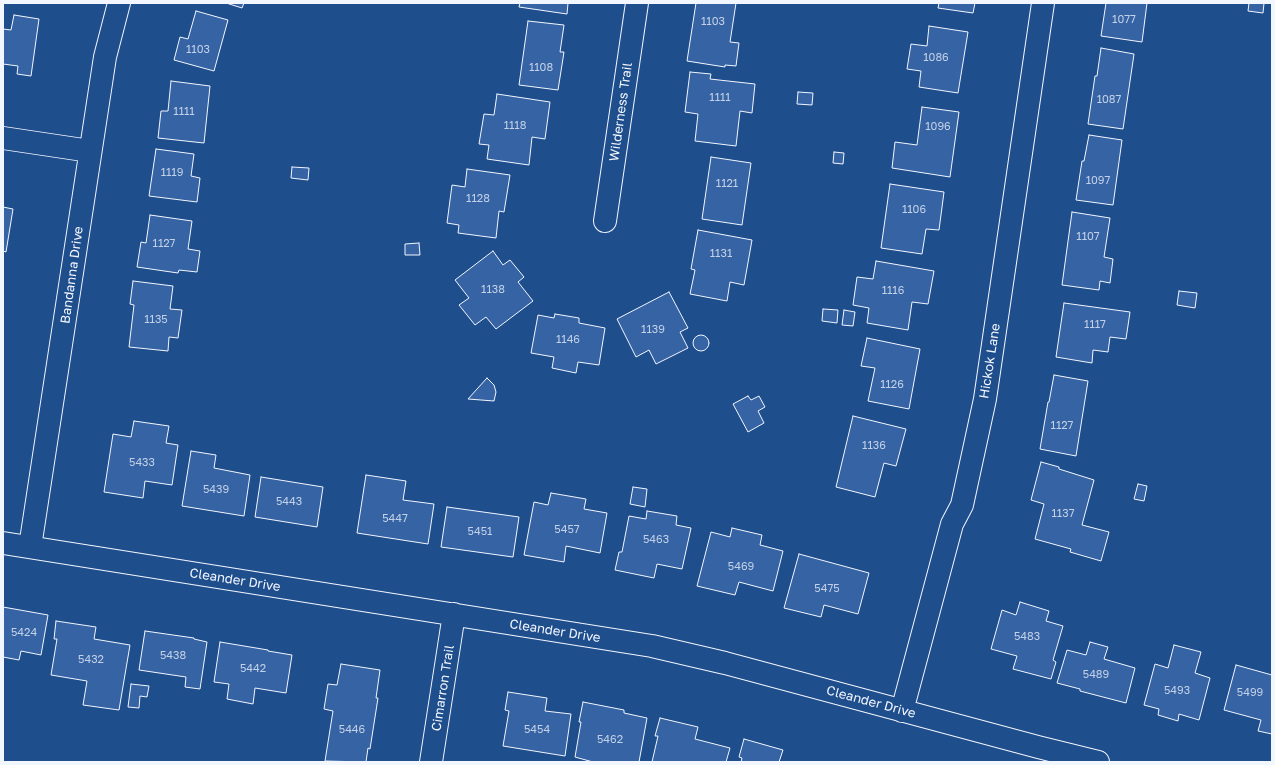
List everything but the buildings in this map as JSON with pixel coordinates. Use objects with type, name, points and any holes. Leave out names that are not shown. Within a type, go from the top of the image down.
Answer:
[{"type":"street","name":"Bandanna Drive","points":[[30,548],[105,57],[119,3]]},
{"type":"street","name":"Wilderness Trail","points":[[605,221],[637,3]]},
{"type":"street","name":"Hickok Lane","points":[[902,711],[952,524],[962,505],[985,399],[1043,3]]},
{"type":"street","points":[[3,138],[90,151]]},
{"type":"street","name":"Cleander Drive","points":[[3,543],[652,646],[725,663],[1098,762]]},
{"type":"street","name":"Cimarron Trail","points":[[431,762],[454,614]]}]
